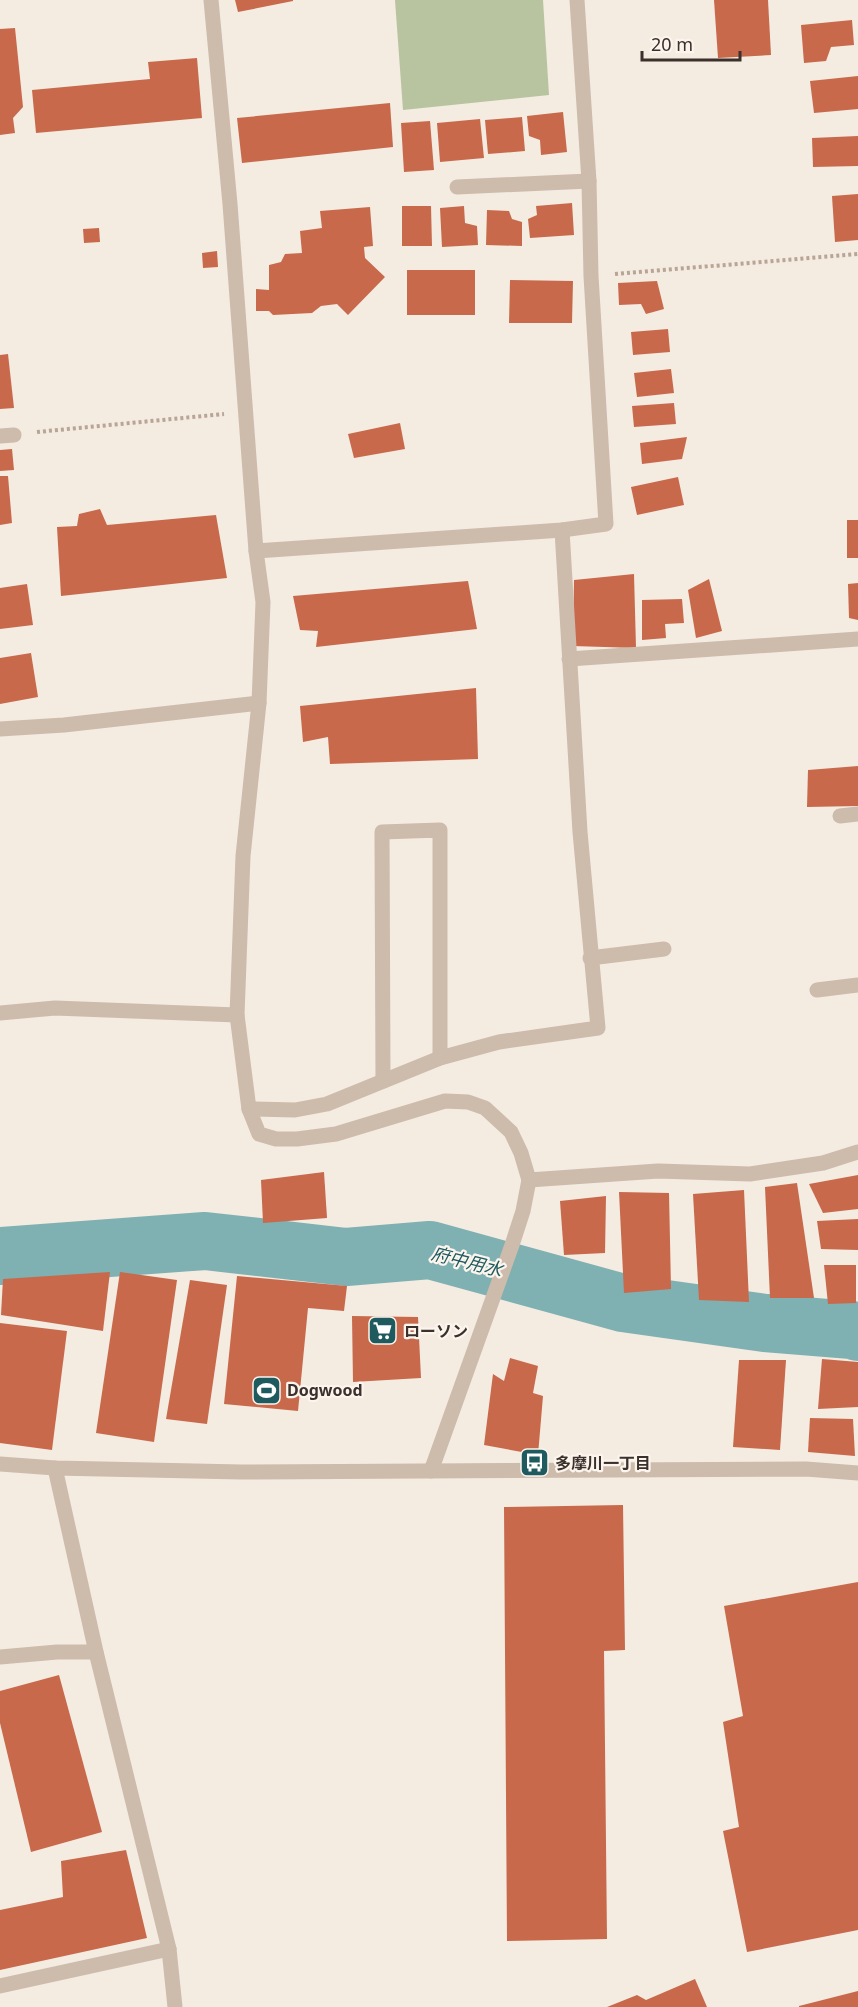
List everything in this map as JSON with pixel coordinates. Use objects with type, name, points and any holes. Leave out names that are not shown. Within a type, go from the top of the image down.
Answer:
[{"type":"street","points":[[212,0],[256,551],[263,602],[259,703],[243,856],[237,1015],[249,1109],[260,1134],[276,1139],[297,1139],[336,1134],[445,1101],[468,1102],[485,1107],[511,1132],[530,1180],[512,1245],[431,1471]]},
{"type":"street","points":[[256,551],[562,530],[606,524],[578,0]]},
{"type":"street","points":[[457,187],[589,181]]},
{"type":"street","points":[[249,1109],[295,1110],[327,1104],[440,1058],[499,1042],[598,1028],[579,832],[562,530]]},
{"type":"street","points":[[569,659],[858,639]]},
{"type":"street","points":[[0,729],[64,725],[259,703]]},
{"type":"street","points":[[840,816],[858,814]]},
{"type":"street","points":[[382,1081],[382,832],[440,830],[440,1058]]},
{"type":"street","points":[[590,958],[664,949]]},
{"type":"street","points":[[817,990],[858,985]]},
{"type":"street","points":[[0,1013],[55,1008],[237,1015]]},
{"type":"street","points":[[530,1180],[658,1171],[750,1174],[823,1163],[858,1152]]},
{"type":"street","points":[[0,1464],[55,1468],[240,1472],[806,1469],[858,1473]]},
{"type":"street","points":[[55,1468],[96,1652],[169,1948],[175,2007]]},
{"type":"street","points":[[0,1657],[57,1652],[96,1652]]},
{"type":"street","points":[[0,1986],[169,1948]]},
{"type":"path","points":[[591,276],[858,255]]},
{"type":"path","points":[[7,435],[245,412]]},
{"type":"green space","points":[[395,0],[543,0],[549,95],[403,110]]},
{"type":"building","points":[[235,0],[293,0],[293,1],[238,12]]},
{"type":"building","points":[[714,0],[768,0],[771,55],[718,58]]},
{"type":"building","points":[[852,20],[854,45],[831,47],[826,61],[804,63],[801,25]]},
{"type":"building","points":[[15,28],[23,107],[13,118],[15,133],[0,135],[0,29]]},
{"type":"building","points":[[197,58],[202,118],[36,133],[32,90],[150,79],[148,62]]},
{"type":"building","points":[[858,76],[858,109],[814,113],[810,81]]},
{"type":"building","points":[[390,103],[393,147],[242,163],[237,118]]},
{"type":"building","points":[[563,112],[567,152],[541,155],[540,140],[529,136],[527,116]]},
{"type":"building","points":[[522,117],[525,151],[488,154],[485,120]]},
{"type":"building","points":[[480,119],[484,158],[440,162],[437,123]]},
{"type":"building","points":[[430,121],[434,170],[404,172],[401,123]]},
{"type":"building","points":[[858,136],[858,166],[813,167],[812,138]]},
{"type":"building","points":[[858,194],[858,240],[835,242],[832,196]]},
{"type":"building","points":[[572,203],[574,235],[530,238],[528,219],[537,215],[536,206]]},
{"type":"building","points":[[402,206],[431,206],[432,246],[402,246]]},
{"type":"building","points":[[464,206],[465,223],[477,226],[478,245],[442,247],[440,208]]},
{"type":"building","points":[[370,207],[373,246],[364,247],[365,258],[385,277],[348,315],[337,304],[321,306],[312,313],[273,315],[269,311],[256,311],[256,289],[269,290],[269,265],[281,262],[285,254],[302,253],[300,231],[322,228],[320,211]]},
{"type":"building","points":[[487,210],[509,211],[512,219],[522,222],[522,246],[486,245]]},
{"type":"building","points":[[99,228],[100,242],[84,243],[83,229]]},
{"type":"building","points":[[217,251],[218,267],[203,268],[202,253]]},
{"type":"building","points":[[407,270],[475,270],[475,315],[407,315]]},
{"type":"building","points":[[510,280],[573,281],[572,323],[509,323]]},
{"type":"building","points":[[657,281],[664,309],[646,314],[641,304],[619,305],[618,283]]},
{"type":"building","points":[[668,329],[670,352],[633,355],[631,332]]},
{"type":"building","points":[[8,354],[14,408],[0,409],[0,355]]},
{"type":"building","points":[[671,369],[674,393],[637,397],[634,373]]},
{"type":"building","points":[[674,403],[676,424],[634,427],[632,406]]},
{"type":"building","points":[[400,423],[405,449],[354,458],[348,434]]},
{"type":"building","points":[[687,437],[682,459],[642,464],[640,443]]},
{"type":"building","points":[[12,449],[14,470],[0,471],[0,450]]},
{"type":"building","points":[[0,476],[8,476],[12,523],[0,525]]},
{"type":"building","points":[[678,477],[684,505],[637,515],[631,487]]},
{"type":"building","points":[[100,509],[107,525],[216,515],[227,578],[61,596],[57,527],[77,526],[79,514]]},
{"type":"building","points":[[847,520],[858,520],[858,558],[847,558]]},
{"type":"building","points":[[634,574],[636,648],[573,646],[574,580]]},
{"type":"building","points":[[709,579],[722,631],[696,638],[688,590]]},
{"type":"building","points":[[468,581],[477,629],[316,647],[318,631],[300,630],[293,596]]},
{"type":"building","points":[[858,583],[858,620],[849,618],[848,584]]},
{"type":"building","points":[[27,584],[33,625],[0,629],[0,588]]},
{"type":"building","points":[[682,599],[684,623],[665,624],[666,638],[642,640],[642,600]]},
{"type":"building","points":[[31,653],[38,697],[0,704],[0,658]]},
{"type":"building","points":[[476,688],[478,759],[330,764],[328,737],[303,742],[300,706]]},
{"type":"building","points":[[858,766],[858,806],[807,807],[808,770]]},
{"type":"building","points":[[324,1172],[327,1218],[263,1223],[261,1180]]},
{"type":"building","points":[[858,1175],[858,1209],[823,1213],[809,1184]]},
{"type":"building","points":[[797,1183],[814,1298],[770,1298],[765,1187]]},
{"type":"building","points":[[744,1190],[749,1302],[699,1300],[693,1194]]},
{"type":"building","points":[[619,1192],[669,1193],[671,1289],[624,1293]]},
{"type":"building","points":[[606,1196],[605,1253],[564,1255],[560,1201]]},
{"type":"building","points":[[858,1219],[858,1250],[821,1249],[817,1221]]},
{"type":"building","points":[[824,1265],[856,1265],[856,1303],[828,1304]]},
{"type":"building","points":[[110,1272],[103,1331],[1,1315],[3,1279]]},
{"type":"building","points":[[120,1272],[177,1280],[154,1442],[96,1433]]},
{"type":"building","points":[[237,1276],[347,1286],[344,1311],[308,1308],[298,1411],[224,1404]]},
{"type":"building","points":[[190,1280],[227,1285],[207,1424],[166,1419]]},
{"type":"building","points":[[352,1316],[418,1317],[421,1378],[353,1382]]},
{"type":"building","points":[[0,1323],[67,1331],[52,1450],[0,1443]]},
{"type":"building","points":[[510,1358],[538,1366],[533,1393],[543,1396],[538,1455],[484,1445],[493,1374],[504,1381]]},
{"type":"building","points":[[822,1359],[858,1362],[858,1407],[818,1409]]},
{"type":"building","points":[[739,1360],[786,1360],[780,1450],[733,1447]]},
{"type":"building","points":[[810,1418],[853,1419],[855,1456],[808,1452]]},
{"type":"building","points":[[623,1505],[625,1650],[604,1651],[607,1939],[507,1941],[504,1507]]},
{"type":"building","points":[[858,1582],[858,1930],[747,1952],[723,1831],[739,1827],[723,1722],[743,1716],[724,1606]]},
{"type":"building","points":[[59,1675],[102,1832],[31,1852],[0,1723],[0,1691]]},
{"type":"building","points":[[126,1850],[147,1938],[0,1970],[0,1910],[63,1897],[61,1861]]},
{"type":"building","points":[[695,1979],[707,2007],[607,2007],[637,1995],[646,2000]]},
{"type":"building","points":[[858,1991],[858,2007],[799,2007],[799,2006]]},
{"type":"waterway","name":"府中用水","points":[[0,1256],[205,1241],[346,1257],[430,1250],[623,1303],[765,1323],[858,1332]]},
{"type":"place","name":"ローソン","points":[[383,1331]]},
{"type":"place","name":"Dogwood","points":[[266,1390]]},
{"type":"place","name":"多摩川一丁目","points":[[534,1463]]}]
